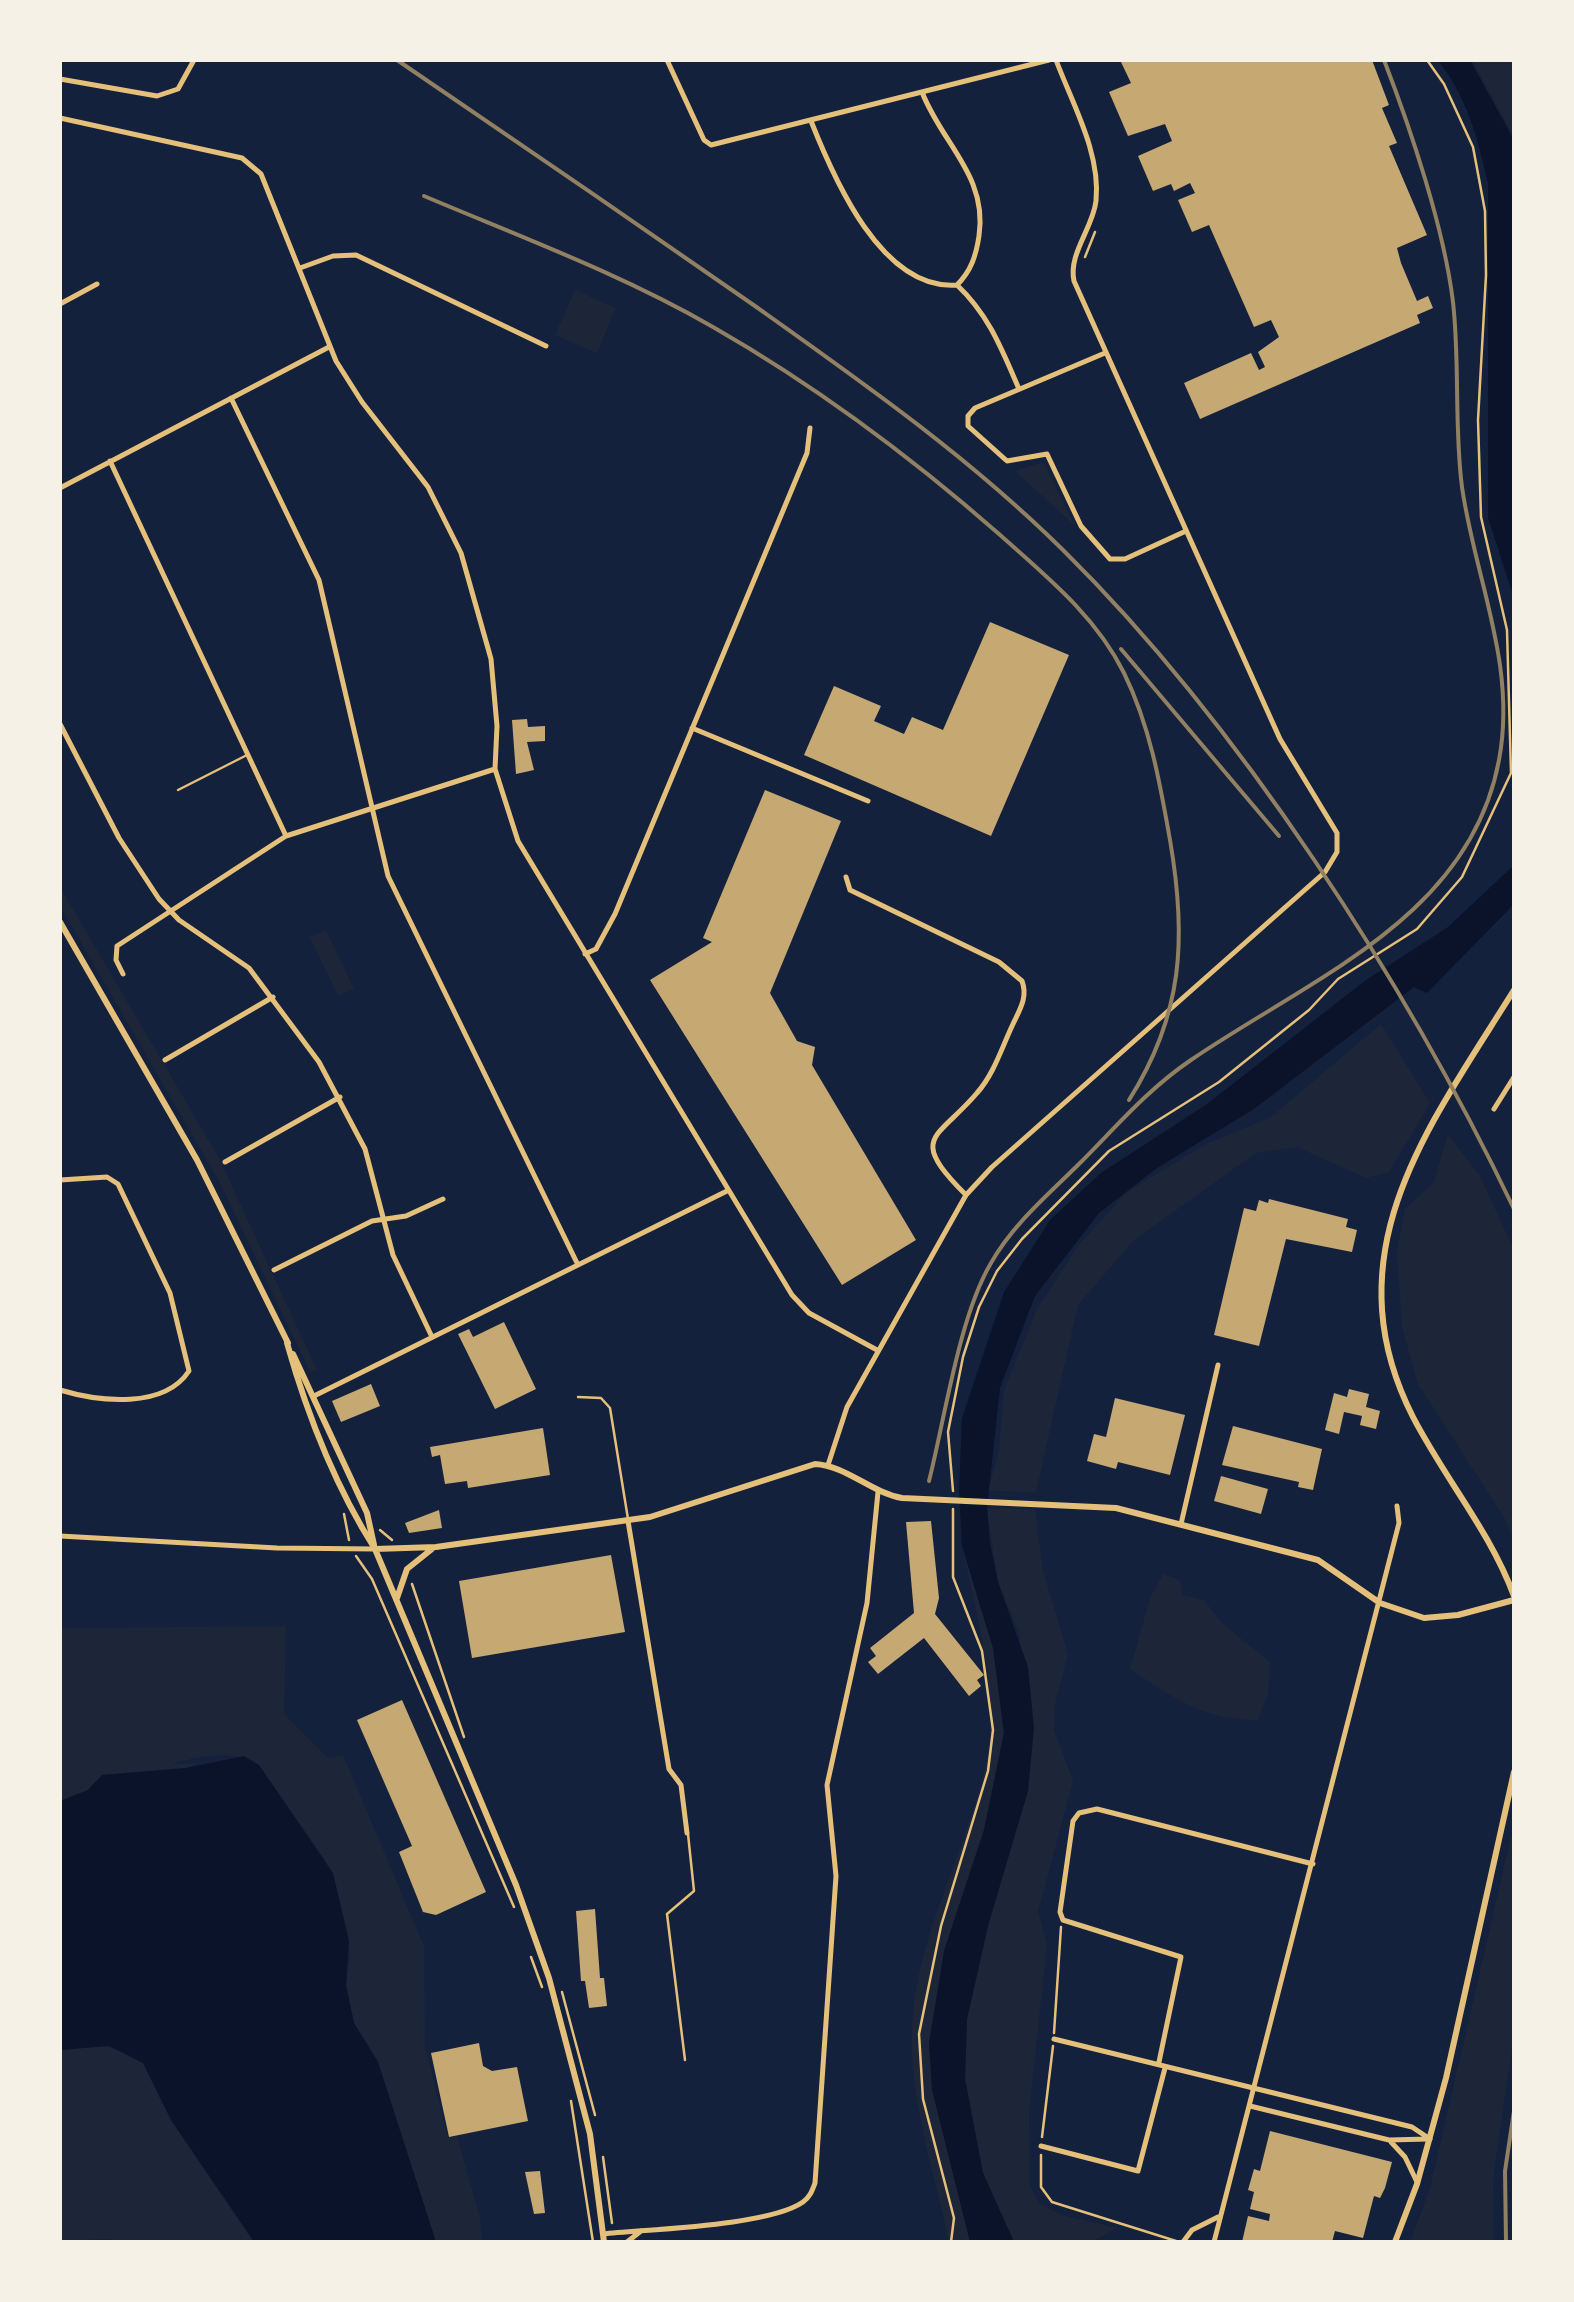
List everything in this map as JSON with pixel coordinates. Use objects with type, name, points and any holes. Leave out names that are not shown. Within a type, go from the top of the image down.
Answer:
[{"type":"main road","points":[[60,922],[205,1175],[314,1396],[366,1513],[375,1548],[516,1885],[549,1978],[590,2134],[604,2238]]},
{"type":"main road","points":[[375,1548],[436,1547],[628,1521],[705,1503],[799,1466],[828,1465],[878,1492],[939,1500],[1116,1508],[1181,1524],[1318,1560],[1380,1603],[1408,1615],[1439,1619],[1514,1598],[1481,1526],[1410,1411],[1396,1374],[1382,1289],[1388,1230],[1406,1172],[1514,990]]},
{"type":"main road","points":[[288,1343],[303,1401],[356,1518],[375,1548]]},
{"type":"main road","points":[[396,1599],[407,1569],[436,1547]]},
{"type":"main road","points":[[1395,2242],[1418,2184],[1430,2139],[1514,1772]]},
{"type":"street","points":[[60,79],[157,96],[178,88],[194,60]]},
{"type":"street","points":[[667,60],[704,140],[710,145],[1052,60],[1096,170],[1092,219],[1071,269],[1105,354],[1280,739],[1336,833],[1337,852],[1326,872],[992,1167],[966,1195],[847,1407],[828,1465]]},
{"type":"street","points":[[922,92],[974,178],[980,198],[974,261],[957,285]]},
{"type":"street","points":[[60,118],[242,158],[257,168],[329,346],[362,402],[432,494],[461,553],[491,659],[497,726],[495,769],[518,842],[799,1304],[878,1350]]},
{"type":"street","points":[[812,120],[836,180],[878,242],[911,275],[926,283],[957,285],[993,328],[1020,390]]},
{"type":"street","points":[[300,268],[333,256],[356,255],[546,346]]},
{"type":"street","points":[[60,304],[97,284]]},
{"type":"street","points":[[60,488],[329,346]]},
{"type":"street","points":[[1105,354],[975,408],[968,416],[968,426],[1008,461],[1046,454],[1088,537],[1110,558],[1125,558],[1186,531]]},
{"type":"street","points":[[231,398],[319,580],[384,866],[578,1265]]},
{"type":"street","points":[[585,954],[596,950],[615,914],[807,453],[810,428]]},
{"type":"street","points":[[110,462],[286,836]]},
{"type":"street","points":[[60,724],[122,842],[170,912],[249,968],[273,996],[340,1097],[372,1164],[401,1275],[432,1337]]},
{"type":"street","points":[[692,728],[868,801]]},
{"type":"street","points":[[124,974],[116,960],[117,946],[286,836],[495,769]]},
{"type":"street","points":[[846,877],[850,890],[1008,967],[1025,990],[986,1082],[943,1123],[933,1140],[937,1164],[966,1195]]},
{"type":"street","points":[[165,1060],[273,996]]},
{"type":"street","points":[[1494,1110],[1514,1077]]},
{"type":"street","points":[[224,1162],[340,1097]]},
{"type":"street","points":[[60,1180],[107,1177],[118,1184],[170,1293],[189,1371],[173,1391],[152,1397],[87,1397],[60,1390]]},
{"type":"street","points":[[314,1396],[727,1191]]},
{"type":"street","points":[[274,1270],[372,1221],[406,1216],[443,1199]]},
{"type":"street","points":[[1181,1524],[1218,1365]]},
{"type":"street","points":[[604,2238],[644,2229],[782,2212],[809,2197],[815,2183],[836,1876],[827,1786],[869,1592],[878,1492]]},
{"type":"street","points":[[1214,2242],[1380,1603],[1399,1523],[1397,1506]]},
{"type":"street","points":[[628,1521],[669,1769],[682,1785],[688,1833]]},
{"type":"street","points":[[60,1536],[277,1548],[375,1548]]},
{"type":"street","points":[[1041,2146],[1138,2171],[1181,1957],[1063,1920],[1060,1912],[1073,1821],[1087,1810],[1313,1864]]},
{"type":"street","points":[[1054,2039],[1412,2127],[1430,2139]]},
{"type":"street","points":[[1250,2106],[1389,2140],[1430,2139]]},
{"type":"street","points":[[1389,2140],[1406,2156],[1418,2184]]},
{"type":"street","points":[[1183,2242],[1192,2230],[1220,2215]]},
{"type":"street","points":[[626,2242],[644,2229]]},
{"type":"lane","points":[[178,790],[248,755]]},
{"type":"lane","points":[[578,1397],[601,1398],[610,1408],[628,1521]]},
{"type":"lane","points":[[685,2060],[667,1914],[694,1890],[688,1833]]},
{"type":"path","points":[[953,1491],[948,1428],[962,1357],[988,1289],[1022,1239],[1109,1151],[1219,1082],[1309,1010],[1338,979],[1417,929],[1462,878],[1511,773],[1512,689],[1507,630],[1481,517],[1478,420],[1486,275],[1485,211],[1473,147],[1453,101],[1427,60]]},
{"type":"path","points":[[951,2242],[954,2218],[921,2086],[919,2034],[941,1926],[988,1771],[993,1730],[982,1651],[953,1577],[952,1508]]},
{"type":"path","points":[[376,1523],[390,1535],[395,1548]]},
{"type":"path","points":[[372,1578],[516,1911]]},
{"type":"path","points":[[1063,1920],[1041,2146],[1041,2187],[1052,2202],[1183,2242]]},
{"type":"path","points":[[530,1952],[544,1995]]},
{"type":"path","points":[[571,2098],[593,2242]]},
{"type":"shaded area","points":[[1437,60],[1470,60],[1514,140],[1514,598],[1488,518],[1488,184],[1464,103]]},
{"type":"shaded area","points":[[1472,60],[1514,60],[1514,137]]},
{"type":"shaded area","points":[[575,290],[616,308],[597,353],[555,335]]},
{"type":"shaded area","points":[[1043,462],[1075,526],[1015,471]]},
{"type":"shaded area","points":[[1514,865],[1514,904],[1427,993],[1414,987],[1254,1109],[1157,1168],[1099,1213],[1035,1296],[1000,1388],[987,1508],[998,1582],[1028,1667],[1034,1728],[1028,1791],[988,1926],[967,2019],[965,2079],[983,2173],[1014,2242],[970,2242],[932,2090],[929,2043],[944,1951],[984,1830],[1004,1733],[993,1648],[962,1546],[959,1491],[962,1418],[1004,1292],[1050,1220],[1101,1173],[1207,1104],[1366,980],[1448,927]]},
{"type":"shaded area","points":[[60,887],[219,1158],[317,1370],[310,1372],[220,1183],[60,906]]},
{"type":"shaded area","points":[[326,930],[354,989],[338,996],[310,937]]},
{"type":"shaded area","points":[[1381,1024],[1430,1103],[1389,1172],[1366,1178],[1297,1147],[1256,1153],[1134,1240],[1078,1305],[1036,1492],[988,1491],[999,1450],[1004,1390],[1037,1309],[1078,1246],[1127,1192],[1204,1145],[1271,1117]]},
{"type":"shaded area","points":[[1448,1134],[1480,1176],[1514,1250],[1514,1540],[1504,1517],[1418,1384],[1402,1327],[1397,1252],[1405,1209],[1434,1182]]},
{"type":"shaded area","points":[[987,1508],[1035,1509],[1043,1571],[1068,1654],[1055,1704],[1054,1730],[1073,1781],[1038,1912],[1047,1944],[1029,2114],[1030,2186],[1039,2203],[1061,2215],[1117,2228],[1092,2242],[1014,2242],[983,2173],[965,2079],[967,2019],[988,1926],[1020,1635],[998,1582]]},
{"type":"shaded area","points":[[962,1546],[993,1648],[1004,1733],[984,1830],[944,1951],[964,2213],[970,2242],[949,2242],[918,2108],[912,2026],[924,1956],[982,1782],[989,1748],[988,1674]]},
{"type":"shaded area","points":[[1163,1574],[1180,1580],[1182,1595],[1204,1600],[1222,1623],[1270,1662],[1268,1693],[1258,1720],[1205,1712],[1130,1669],[1150,1598]]},
{"type":"shaded area","points":[[286,1626],[284,1714],[328,1758],[343,1755],[424,1946],[425,2047],[448,2138],[457,2136],[480,2218],[482,2242],[436,2242],[378,2062],[354,2023],[346,1985],[350,1955],[325,1860],[259,1765],[238,1757],[216,1756],[172,1764],[198,1763],[186,1768],[102,1775],[88,1790],[60,1801],[60,1628]]},
{"type":"shaded area","points":[[244,1756],[259,1765],[333,1873],[349,1941],[346,1985],[354,2023],[378,2062],[436,2242],[254,2242],[171,2120],[143,2063],[109,2046],[60,2050],[60,1801],[88,1790],[102,1775],[186,1768]]},
{"type":"shaded area","points":[[1514,1824],[1514,2033],[1493,2180],[1494,2242],[1410,2242],[1430,2188]]},
{"type":"shaded area","points":[[95,2044],[124,2052],[143,2063],[171,2120],[254,2242],[60,2242],[60,2050]]},
{"type":"building","points":[[1120,60],[1372,60],[1389,105],[1382,108],[1397,143],[1389,146],[1427,235],[1397,248],[1417,301],[1428,296],[1433,308],[1417,315],[1420,323],[1200,419],[1184,383],[1251,353],[1259,370],[1265,367],[1258,352],[1279,337],[1271,320],[1254,327],[1209,225],[1192,232],[1178,200],[1195,193],[1190,183],[1174,191],[1171,184],[1153,191],[1138,156],[1172,141],[1165,124],[1128,136],[1109,92],[1131,83]]},
{"type":"building","points":[[990,622],[1069,655],[991,836],[804,755],[834,686],[881,706],[874,721],[904,734],[912,717],[943,730]]},
{"type":"building","points":[[527,719],[528,727],[545,726],[545,741],[527,742],[534,770],[516,774],[512,720]]},
{"type":"building","points":[[765,790],[841,821],[770,993],[797,1041],[815,1047],[812,1065],[916,1240],[842,1285],[650,980],[712,942],[703,938]]},
{"type":"building","points":[[1269,1199],[1348,1219],[1346,1227],[1357,1230],[1352,1252],[1286,1239],[1259,1346],[1214,1335],[1244,1208],[1256,1211],[1259,1200],[1268,1203]]},
{"type":"building","points":[[504,1322],[536,1389],[495,1409],[458,1334],[469,1329],[473,1337]]},
{"type":"building","points":[[371,1384],[380,1406],[341,1422],[332,1401]]},
{"type":"building","points":[[1349,1389],[1369,1394],[1366,1407],[1380,1411],[1376,1429],[1360,1425],[1362,1416],[1344,1412],[1339,1434],[1325,1430],[1334,1393],[1347,1397]]},
{"type":"building","points":[[1115,1398],[1185,1415],[1170,1475],[1118,1462],[1116,1469],[1087,1461],[1094,1434],[1106,1437]]},
{"type":"building","points":[[1233,1426],[1322,1449],[1313,1490],[1298,1487],[1299,1482],[1222,1465]]},
{"type":"building","points":[[543,1428],[550,1475],[468,1488],[467,1481],[445,1484],[440,1455],[432,1457],[430,1447]]},
{"type":"building","points":[[1221,1476],[1268,1489],[1261,1514],[1214,1501]]},
{"type":"building","points":[[439,1510],[442,1528],[409,1533],[405,1523]]},
{"type":"building","points":[[931,1521],[939,1598],[935,1614],[984,1675],[977,1680],[981,1686],[969,1696],[924,1638],[878,1674],[868,1662],[876,1656],[870,1648],[914,1613],[906,1522]]},
{"type":"building","points":[[611,1555],[625,1632],[472,1658],[459,1581]]},
{"type":"building","points":[[402,1700],[486,1892],[436,1915],[423,1912],[399,1852],[412,1846],[357,1720]]},
{"type":"building","points":[[595,1909],[600,1978],[604,1978],[607,2006],[589,2008],[585,1981],[581,1981],[576,1911]]},
{"type":"building","points":[[479,2043],[483,2066],[492,2071],[517,2067],[528,2121],[449,2137],[431,2053]]},
{"type":"building","points":[[1270,2131],[1392,2162],[1380,2198],[1374,2196],[1363,2238],[1335,2231],[1332,2242],[1242,2242],[1248,2216],[1269,2221],[1270,2214],[1250,2209],[1254,2192],[1248,2190],[1254,2169],[1260,2171]]},
{"type":"building","points":[[540,2171],[545,2213],[534,2214],[525,2172]]},
{"type":"railway","points":[[397,60],[875,392],[990,483],[1063,550],[1193,695],[1315,861],[1423,1035],[1514,1209]]},
{"type":"railway","points":[[929,1481],[970,1311],[991,1263],[1010,1235],[1175,1071],[1333,971],[1420,903],[1455,862],[1482,815],[1499,760],[1503,725],[1499,656],[1462,487],[1449,273],[1425,180],[1384,60]]},
{"type":"railway","points":[[424,196],[643,290],[789,373],[861,423],[965,505],[1085,615],[1113,652],[1133,693],[1158,776],[1175,876],[1179,943],[1170,1006],[1161,1037],[1129,1100]]},
{"type":"railway","points":[[1121,649],[1279,836]]},
{"type":"railway","points":[[1506,2242],[1505,2171],[1514,2111]]}]
